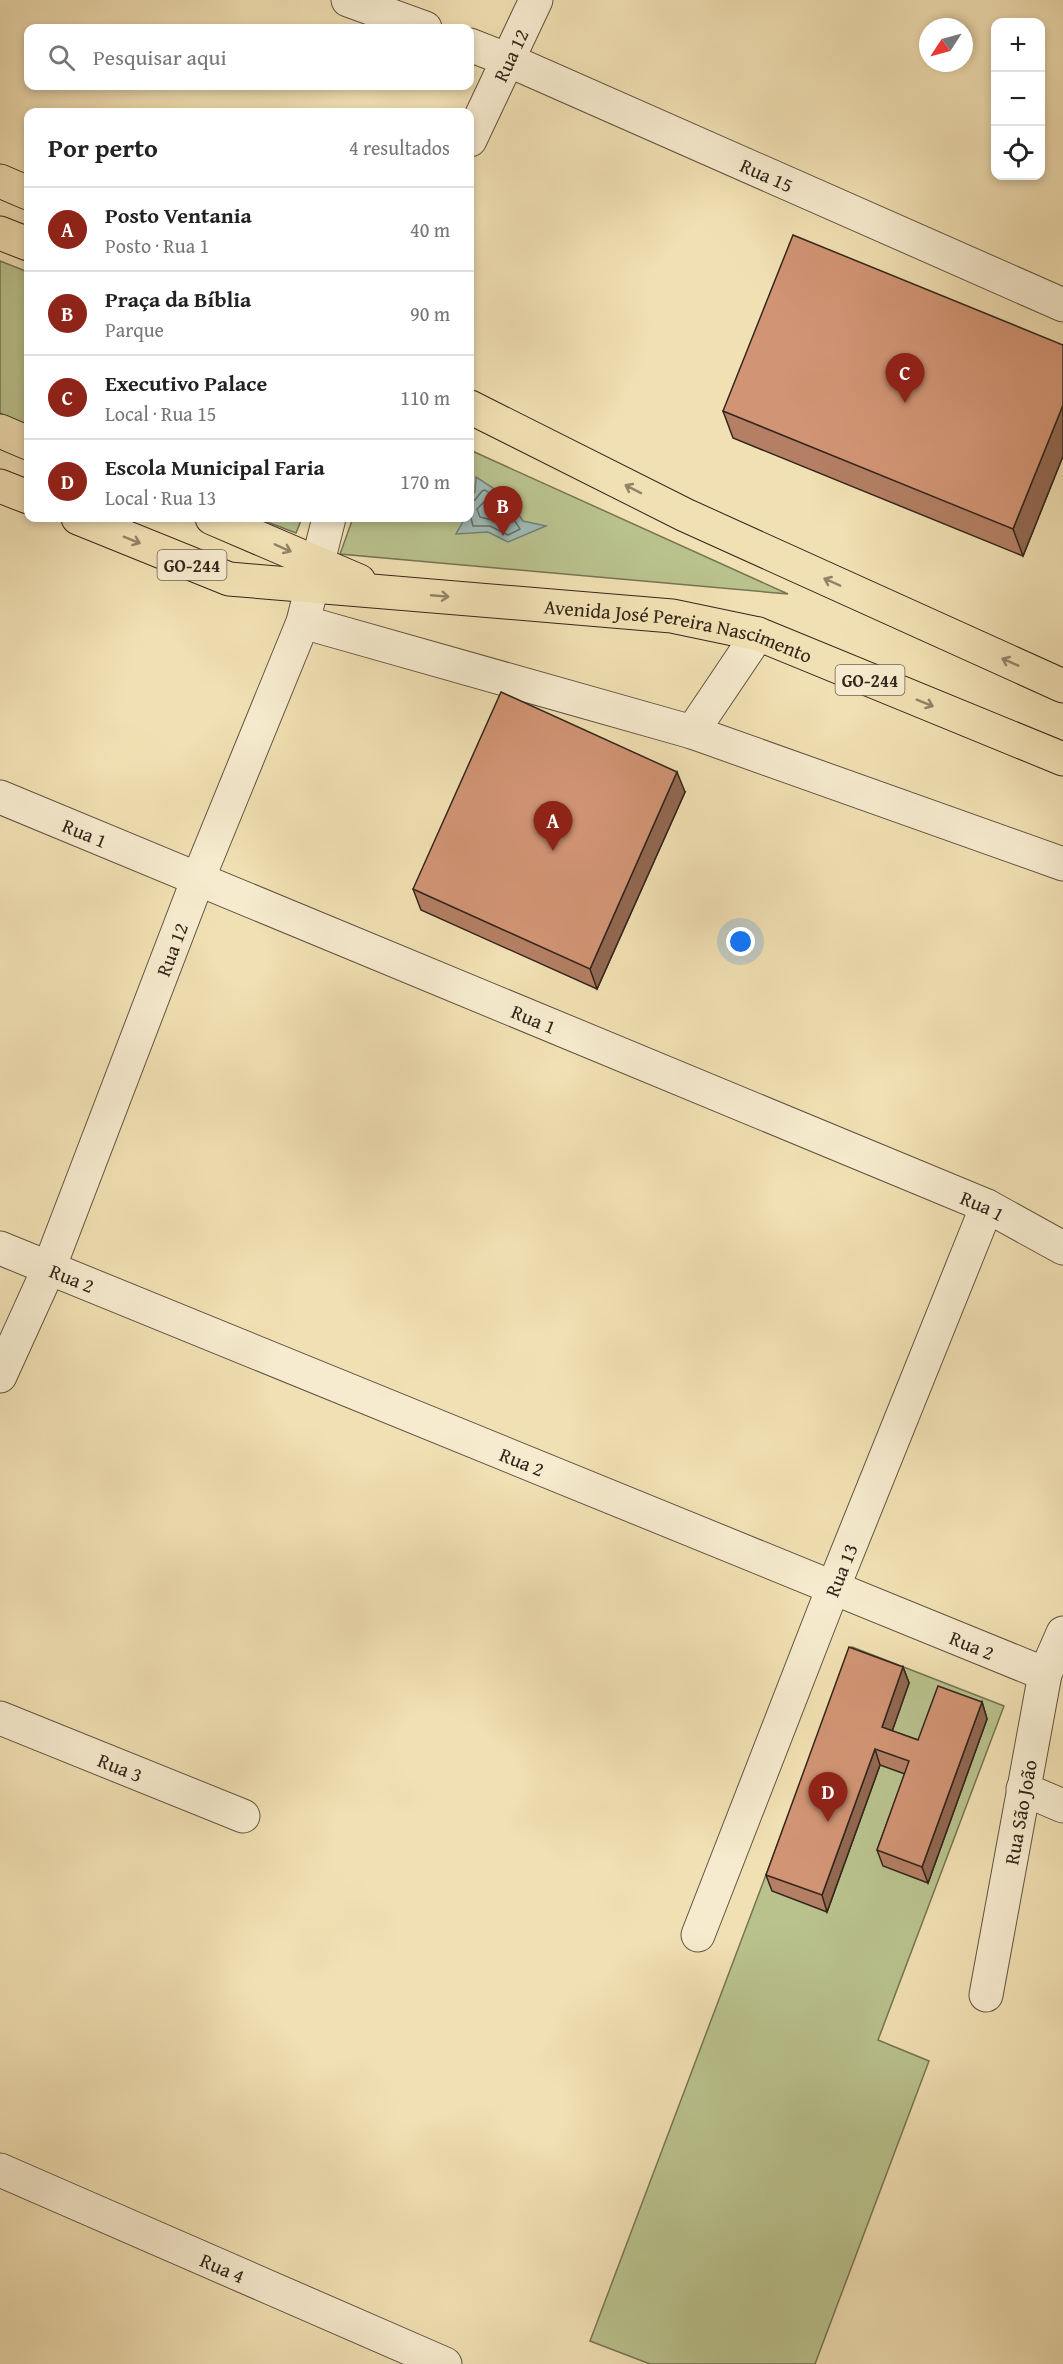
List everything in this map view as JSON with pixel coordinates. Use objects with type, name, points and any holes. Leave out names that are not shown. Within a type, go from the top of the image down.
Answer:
[{"type":"main road","points":[[0,181],[24,191]]},
{"type":"main road","points":[[0,233],[24,242]]},
{"type":"main road","points":[[474,409],[685,515],[1063,686]]},
{"type":"main road","points":[[0,431],[24,441]]},
{"type":"main road","points":[[0,486],[24,495]]},
{"type":"main road","name":"Avenida José Pereira Nascimento","points":[[88,522],[229,579],[316,575]]},
{"type":"main road","name":"Avenida José Pereira Nascimento","points":[[219,522],[316,575],[382,591],[672,616],[758,634],[1063,759]]},
{"type":"street","points":[[348,0],[413,24]]},
{"type":"street","name":"Rua 12","points":[[474,132],[536,0]]},
{"type":"street","name":"Rua 15","points":[[474,47],[1063,305]]},
{"type":"street","name":"Rua 12","points":[[0,1376],[49,1268],[198,879],[303,622],[328,522]]},
{"type":"street","points":[[303,622],[693,732],[1063,864]]},
{"type":"street","points":[[693,732],[758,634]]},
{"type":"street","name":"Rua 1","points":[[0,797],[987,1206],[1063,1248]]},
{"type":"street","name":"Rua 13","points":[[698,1935],[833,1588],[987,1206]]},
{"type":"street","name":"Rua 2","points":[[0,1248],[1045,1674]]},
{"type":"street","name":"Rua São João","points":[[986,1995],[1045,1674],[1063,1633]]},
{"type":"street","name":"Rua 3","points":[[0,1718],[243,1816]]},
{"type":"street","points":[[1023,1789],[1063,1806]]},
{"type":"street","name":"Rua 4","points":[[0,2170],[445,2364]]},
{"type":"green space","points":[[0,261],[24,270],[24,423],[0,413]]},
{"type":"green space","points":[[474,452],[788,594],[340,554],[352,522],[474,522]]},
{"type":"green space","points":[[267,522],[300,522],[296,533]]},
{"type":"green space","points":[[852,1647],[1004,1706],[878,2040],[929,2061],[815,2364],[650,2364],[590,2341]]},
{"type":"water","points":[[476,477],[507,497],[523,521],[546,526],[508,542],[488,532],[456,534],[463,522],[474,522]]},
{"type":"building","points":[[793,235],[1063,345],[1063,405],[1013,529],[723,411]]},
{"type":"building","points":[[501,692],[677,772],[590,969],[413,889]]},
{"type":"building","points":[[849,1647],[903,1667],[882,1727],[918,1740],[938,1686],[982,1702],[922,1867],[877,1850],[909,1761],[875,1749],[822,1895],[766,1875]]},
{"type":"place","name":"Executivo Palace","points":[[905,403]]},
{"type":"place","name":"Praça da Bíblia","points":[[503,536]]},
{"type":"place","name":"Posto Ventania","points":[[553,851]]},
{"type":"place","name":"Escola Municipal Faria","points":[[828,1822]]}]
